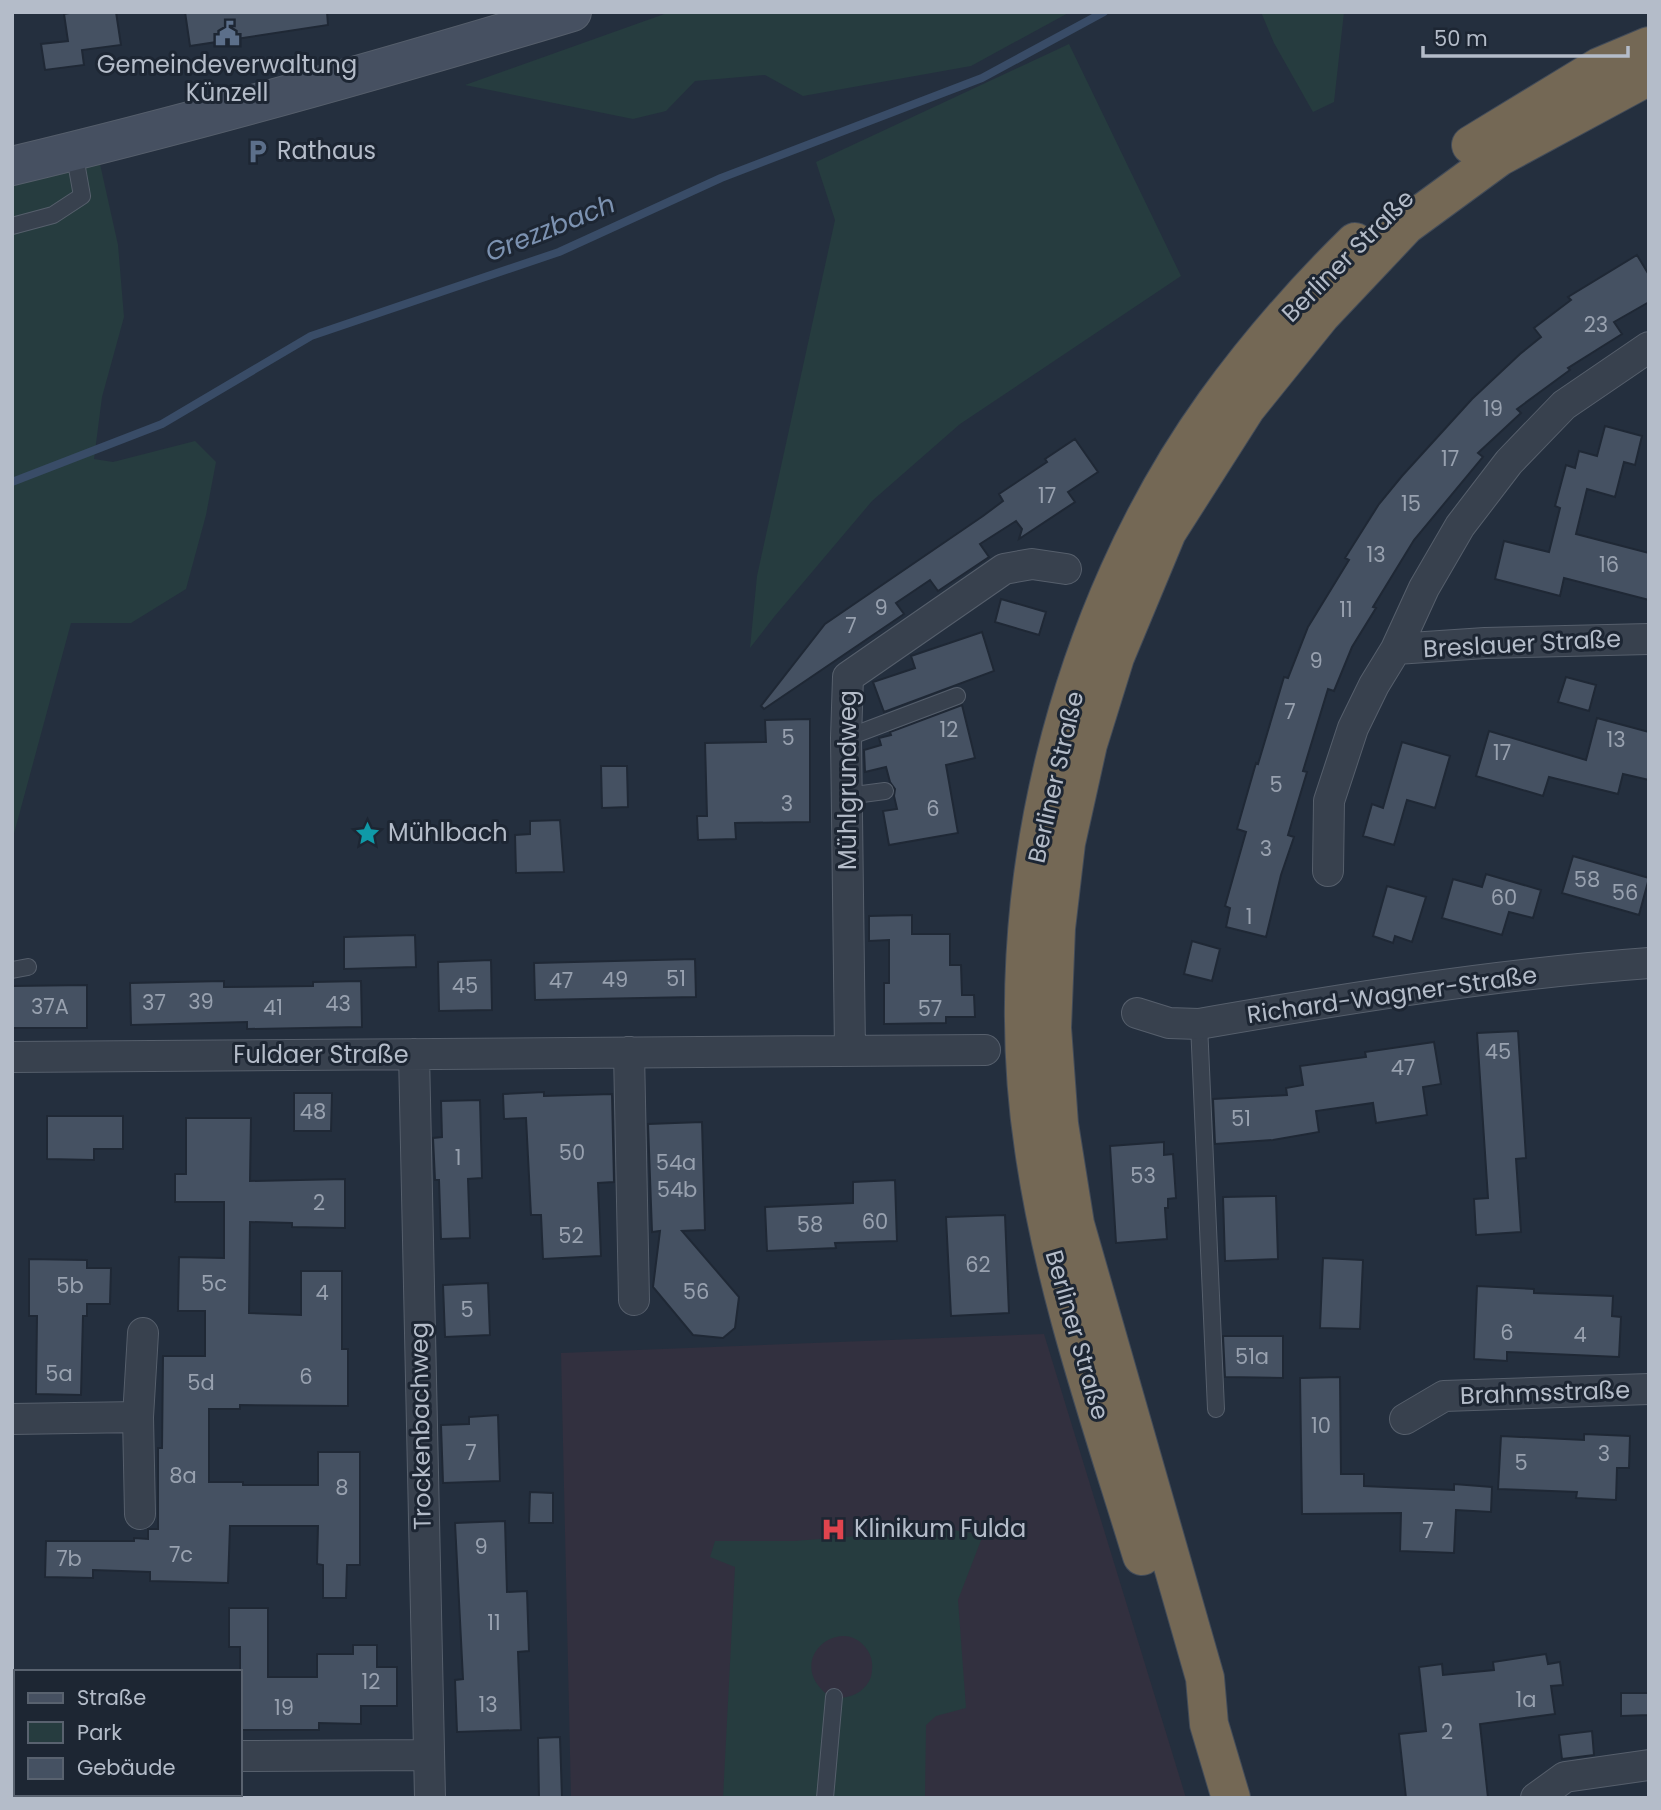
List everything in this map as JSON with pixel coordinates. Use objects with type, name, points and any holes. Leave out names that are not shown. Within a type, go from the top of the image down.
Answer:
[{"type":"highway","name":"Berliner Straße","points":[[1209,1724],[1179,1676],[1080,1355],[1050,1242],[1033,1146],[1026,1052],[1026,951],[1037,853],[1055,759],[1086,654],[1144,519],[1216,403],[1302,295],[1392,206],[1481,137],[1599,67],[1649,46]]},
{"type":"highway","name":"Berliner Straße","points":[[1231,1798],[1209,1724],[1205,1678],[1074,1224],[1064,1161],[1052,1028],[1056,928],[1066,843],[1088,744],[1115,657],[1167,532],[1246,408],[1321,315],[1406,225],[1488,164],[1617,91],[1649,76]]},
{"type":"main road","points":[[12,166],[406,62],[572,12]]},
{"type":"street","points":[[1328,871],[1329,801],[1353,728],[1374,685],[1396,649],[1423,588],[1460,526],[1509,462],[1563,405],[1649,348]]},
{"type":"street","name":"Mühlgrundweg","points":[[850,1051],[846,738],[848,677],[1004,569],[1031,564],[1066,569]]},
{"type":"street","name":"Breslauer Straße","points":[[1396,649],[1485,643],[1649,639]]},
{"type":"street","name":"Richard-Wagner-Straße","points":[[1137,1013],[1169,1023],[1199,1024],[1421,987],[1578,968],[1649,963]]},
{"type":"street","name":"Fuldaer Straße","points":[[12,1057],[985,1050]]},
{"type":"street","points":[[629,1052],[634,1300]]},
{"type":"street","name":"Trockenbachweg","points":[[414,1054],[430,1798]]},
{"type":"street","points":[[140,1514],[138,1417],[143,1334]]},
{"type":"street","name":"Brahmsstraße","points":[[1405,1419],[1444,1396],[1649,1389]]},
{"type":"street","points":[[12,1419],[138,1417]]},
{"type":"street","points":[[242,1756],[428,1755]]},
{"type":"street","points":[[1536,1798],[1565,1777],[1649,1765]]},
{"type":"lane","points":[[12,226],[53,215],[82,195],[74,151]]},
{"type":"lane","points":[[846,738],[957,696]]},
{"type":"lane","points":[[847,796],[885,791]]},
{"type":"lane","points":[[1199,1024],[1216,1409]]},
{"type":"lane","points":[[825,1798],[834,1697]]},
{"type":"shaded area","name":"Klinikum Fulda","points":[[1044,1334],[1186,1798],[571,1798],[561,1353]]},
{"type":"green space","points":[[670,12],[1070,12],[971,66],[803,96],[765,75],[695,81],[666,111],[633,119],[465,85]]},
{"type":"green space","points":[[1261,12],[1344,12],[1334,102],[1313,112],[1274,43]]},
{"type":"green space","points":[[1069,44],[1181,276],[960,424],[872,501],[750,648],[757,576],[835,220],[816,162]]},
{"type":"green space","points":[[96,146],[118,245],[124,317],[102,397],[94,459],[113,462],[195,441],[216,462],[206,515],[186,589],[131,623],[71,623],[12,841],[12,166]]},
{"type":"green space","points":[[947,1529],[983,1535],[958,1600],[966,1708],[936,1716],[926,1725],[925,1798],[832,1798],[842,1698],[863,1689],[869,1682],[872,1670],[868,1651],[857,1640],[845,1636],[832,1638],[821,1645],[814,1655],[811,1668],[815,1681],[828,1695],[817,1798],[723,1798],[735,1567],[710,1557],[715,1541],[794,1541]]},
{"type":"building","points":[[116,12],[121,45],[82,50],[84,65],[45,70],[41,44],[68,41],[64,14]]},
{"type":"building","name":"Gemeindeverwaltung Künzell","points":[[185,12],[327,12],[328,25],[190,46]]},
{"type":"building","points":[[1637,255],[1649,275],[1649,302],[1614,322],[1622,334],[1568,368],[1570,370],[1517,409],[1521,413],[1478,453],[1483,457],[1414,540],[1373,607],[1376,608],[1352,647],[1334,691],[1328,689],[1303,771],[1307,772],[1288,835],[1294,837],[1281,875],[1266,937],[1226,927],[1230,908],[1225,906],[1246,832],[1237,829],[1256,763],[1258,764],[1284,677],[1288,678],[1308,627],[1349,560],[1345,558],[1379,504],[1402,476],[1472,399],[1541,337],[1534,328],[1571,300],[1568,297]]},
{"type":"building","points":[[1605,426],[1642,436],[1635,465],[1624,462],[1615,497],[1587,489],[1576,534],[1649,553],[1649,600],[1564,578],[1560,596],[1495,579],[1504,541],[1549,552],[1560,508],[1555,506],[1566,465],[1575,468],[1579,451],[1597,456]]},
{"type":"building","points":[[1075,439],[1098,472],[1068,492],[1075,502],[1019,539],[1022,529],[1016,521],[980,544],[989,557],[938,591],[930,580],[896,603],[904,614],[764,709],[761,706],[825,624],[983,516],[1003,501],[999,494],[1047,462],[1045,459]]},
{"type":"building","points":[[1001,599],[1046,612],[1039,635],[995,622]]},
{"type":"building","points":[[982,632],[994,671],[884,712],[873,682],[915,668],[911,656]]},
{"type":"building","points":[[1566,677],[1596,685],[1589,711],[1558,702]]},
{"type":"building","points":[[962,705],[975,758],[946,765],[958,833],[889,845],[883,811],[897,809],[895,789],[886,767],[865,772],[864,750],[881,745],[879,738],[891,735],[890,732]]},
{"type":"building","points":[[1597,718],[1649,732],[1649,780],[1623,774],[1618,794],[1549,777],[1543,796],[1476,776],[1489,731],[1586,760]]},
{"type":"building","points":[[810,719],[810,822],[735,823],[736,839],[698,840],[697,816],[707,816],[705,743],[766,742],[765,720]]},
{"type":"building","points":[[1402,742],[1450,756],[1435,808],[1407,800],[1394,845],[1363,836],[1372,804],[1383,808]]},
{"type":"building","points":[[601,766],[627,766],[628,807],[602,808]]},
{"type":"building","points":[[560,820],[564,872],[516,873],[515,835],[530,834],[530,821]]},
{"type":"building","points":[[1573,856],[1649,878],[1639,915],[1562,893]]},
{"type":"building","points":[[1486,874],[1541,890],[1533,918],[1509,912],[1502,935],[1442,918],[1453,879],[1482,887]]},
{"type":"building","points":[[1387,886],[1426,897],[1412,942],[1395,936],[1393,943],[1373,936]]},
{"type":"building","points":[[912,915],[912,934],[950,934],[950,965],[961,965],[962,995],[974,995],[975,1017],[946,1017],[946,1023],[884,1024],[884,983],[889,983],[889,940],[869,941],[869,916]]},
{"type":"building","points":[[415,935],[416,967],[344,969],[344,937]]},
{"type":"building","points":[[1192,941],[1220,949],[1212,981],[1184,974]]},
{"type":"building","points":[[695,959],[696,997],[535,1000],[534,963]]},
{"type":"building","points":[[491,960],[492,1010],[439,1011],[438,962]]},
{"type":"building","points":[[224,981],[224,987],[313,986],[313,982],[361,981],[362,1027],[247,1029],[247,1022],[131,1025],[130,983]]},
{"type":"building","points":[[87,985],[87,1028],[12,1028],[12,986]]},
{"type":"building","points":[[1518,1031],[1526,1158],[1516,1159],[1521,1232],[1476,1235],[1474,1199],[1488,1198],[1477,1033]]},
{"type":"building","points":[[1434,1042],[1441,1084],[1423,1087],[1427,1115],[1376,1123],[1373,1103],[1316,1111],[1319,1132],[1273,1140],[1215,1144],[1213,1099],[1287,1095],[1286,1088],[1303,1085],[1300,1066],[1366,1057],[1365,1052]]},
{"type":"building","points":[[544,1092],[544,1096],[612,1094],[614,1182],[598,1183],[601,1256],[543,1259],[541,1215],[531,1215],[526,1118],[504,1119],[503,1094]]},
{"type":"building","points":[[294,1093],[332,1093],[331,1131],[294,1131]]},
{"type":"building","points":[[480,1100],[482,1178],[468,1179],[470,1238],[441,1239],[439,1180],[435,1180],[433,1138],[442,1137],[441,1101]]},
{"type":"building","points":[[47,1116],[123,1116],[123,1149],[94,1149],[94,1160],[47,1159]]},
{"type":"building","points":[[186,1118],[251,1118],[250,1181],[345,1179],[345,1228],[292,1227],[292,1223],[250,1222],[249,1313],[301,1315],[301,1271],[342,1271],[342,1349],[348,1349],[348,1406],[240,1405],[240,1409],[209,1409],[209,1482],[318,1485],[318,1452],[360,1452],[360,1565],[347,1565],[346,1598],[323,1598],[323,1565],[317,1564],[318,1526],[230,1526],[228,1583],[150,1581],[150,1572],[93,1570],[93,1578],[45,1577],[46,1541],[134,1541],[134,1538],[148,1539],[148,1529],[158,1529],[158,1448],[162,1448],[163,1356],[205,1356],[205,1311],[178,1311],[179,1257],[224,1258],[224,1202],[175,1202],[175,1174],[186,1174]]},
{"type":"building","points":[[702,1122],[705,1230],[682,1231],[739,1297],[735,1328],[723,1338],[693,1335],[653,1287],[660,1231],[652,1232],[648,1124]]},
{"type":"building","points":[[1164,1142],[1164,1155],[1173,1154],[1176,1198],[1168,1199],[1168,1208],[1165,1208],[1167,1239],[1116,1243],[1110,1146]]},
{"type":"building","points":[[895,1180],[897,1241],[835,1243],[836,1248],[767,1251],[765,1207],[853,1203],[853,1182]]},
{"type":"building","points":[[1276,1196],[1278,1259],[1225,1261],[1223,1197]]},
{"type":"building","points":[[1005,1215],[1009,1313],[951,1316],[946,1217]]},
{"type":"building","points":[[1323,1258],[1363,1260],[1360,1329],[1320,1328]]},
{"type":"building","points":[[29,1259],[87,1260],[87,1268],[111,1268],[110,1304],[87,1304],[87,1316],[83,1316],[81,1395],[36,1394],[37,1316],[29,1316]]},
{"type":"building","points":[[488,1283],[490,1335],[445,1337],[443,1285]]},
{"type":"building","points":[[1477,1286],[1534,1289],[1534,1293],[1613,1296],[1612,1316],[1621,1317],[1619,1357],[1507,1352],[1507,1361],[1474,1359]]},
{"type":"building","points":[[1223,1336],[1283,1336],[1283,1378],[1225,1377]]},
{"type":"building","points":[[1340,1377],[1341,1474],[1364,1474],[1364,1486],[1454,1490],[1454,1484],[1492,1487],[1491,1512],[1456,1510],[1454,1553],[1400,1551],[1401,1513],[1302,1514],[1300,1378]]},
{"type":"building","points":[[498,1415],[500,1481],[443,1483],[441,1425],[469,1424],[469,1417]]},
{"type":"building","points":[[1584,1434],[1630,1436],[1629,1468],[1617,1468],[1616,1500],[1576,1498],[1577,1492],[1498,1489],[1501,1436],[1584,1440]]},
{"type":"building","points":[[530,1492],[553,1493],[553,1523],[529,1523]]},
{"type":"building","points":[[505,1521],[507,1592],[527,1591],[529,1651],[518,1652],[521,1730],[457,1732],[455,1680],[463,1679],[455,1523]]},
{"type":"building","points":[[229,1608],[268,1608],[268,1677],[317,1677],[317,1654],[353,1654],[353,1645],[377,1645],[377,1667],[397,1667],[397,1706],[361,1706],[361,1724],[319,1723],[319,1730],[242,1730],[240,1647],[229,1647]]},
{"type":"building","points":[[1546,1654],[1548,1664],[1560,1662],[1563,1685],[1551,1686],[1555,1714],[1480,1724],[1488,1798],[1406,1798],[1399,1734],[1426,1731],[1419,1667],[1442,1664],[1443,1675],[1494,1670],[1493,1662]]},
{"type":"building","points":[[1621,1693],[1649,1693],[1649,1715],[1621,1716]]},
{"type":"building","points":[[1592,1731],[1594,1755],[1562,1759],[1559,1735]]},
{"type":"building","points":[[560,1737],[562,1798],[539,1798],[538,1738]]},
{"type":"waterway","name":"Grezzbach","points":[[12,482],[162,424],[311,336],[559,252],[721,178],[982,78],[1104,12]]},
{"type":"place","name":"Gemeindeverwaltung Künzell","points":[[227,34]]},
{"type":"place","name":"Rathaus","points":[[257,151]]},
{"type":"place","name":"Mühlbach","points":[[368,833]]},
{"type":"place","name":"Klinikum Fulda","points":[[834,1529]]}]
